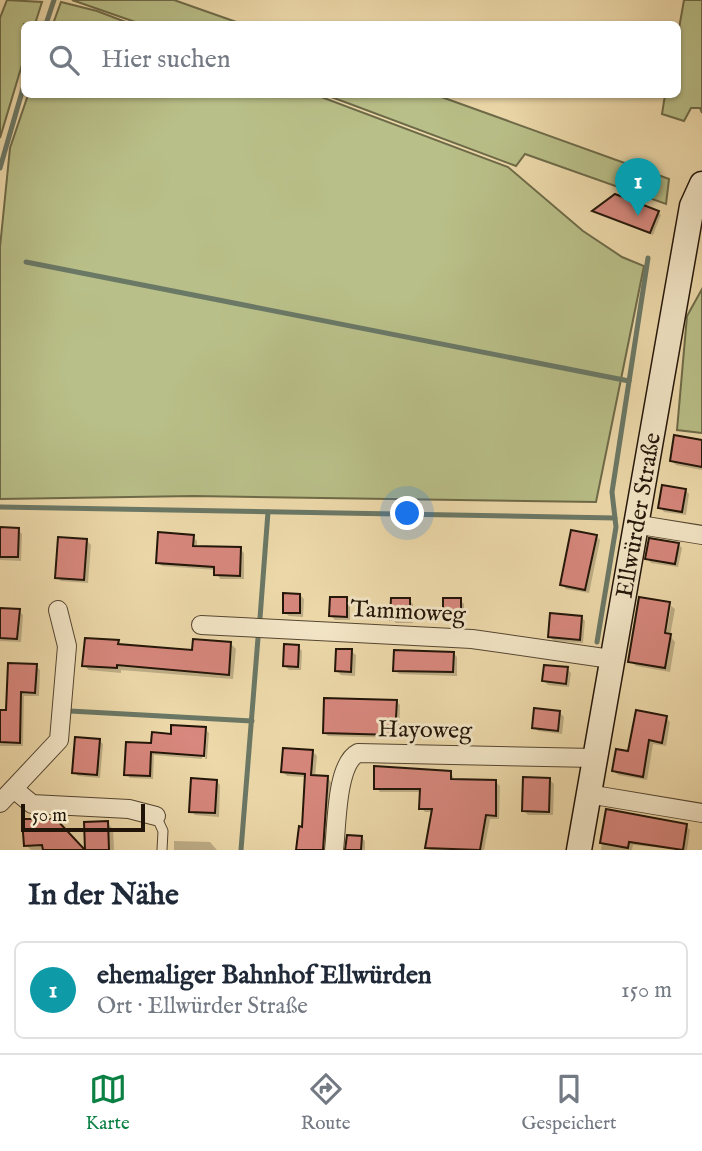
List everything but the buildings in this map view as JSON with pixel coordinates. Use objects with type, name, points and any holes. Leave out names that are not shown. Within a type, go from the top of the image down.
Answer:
[{"type":"street","name":"Ellwürder Straße","points":[[579,850],[634,524],[692,206],[702,184]]},
{"type":"street","points":[[634,524],[702,535]]},
{"type":"street","points":[[0,803],[59,740],[67,646],[58,610]]},
{"type":"street","name":"Tammoweg","points":[[201,625],[472,639],[611,659]]},
{"type":"street","name":"Hayoweg","points":[[334,850],[343,774],[350,757],[358,753],[594,758]]},
{"type":"street","points":[[15,790],[32,804],[129,809],[156,816]]},
{"type":"street","points":[[588,794],[702,813]]},
{"type":"lane","points":[[156,816],[163,831],[162,850]]},
{"type":"green space","points":[[7,0],[42,2],[36,21],[21,21],[21,68],[0,138],[0,18]]},
{"type":"green space","points":[[72,0],[174,0],[234,21],[132,21]]},
{"type":"green space","points":[[684,0],[702,0],[702,113],[700,108],[691,108],[684,121],[662,114],[665,98],[681,98],[680,21]]},
{"type":"green space","points":[[61,2],[123,21],[54,21]]},
{"type":"green space","points":[[27,98],[324,98],[508,167],[583,231],[622,257],[644,266],[596,502],[194,496],[0,499],[0,247],[10,148]]},
{"type":"green space","points":[[334,98],[444,98],[669,179],[666,204],[525,154],[516,166]]},
{"type":"green space","points":[[702,289],[702,433],[677,430],[687,316]]},
{"type":"waterway","points":[[47,21],[54,0]]},
{"type":"waterway","points":[[0,168],[21,95]]},
{"type":"waterway","points":[[597,642],[616,527],[612,492],[648,258]]},
{"type":"waterway","points":[[26,262],[629,381]]},
{"type":"waterway","points":[[0,507],[615,518]]},
{"type":"waterway","points":[[260,618],[268,512]]},
{"type":"waterway","points":[[241,850],[258,638]]},
{"type":"waterway","points":[[70,711],[252,721]]},
{"type":"place","name":"ehemaliger Bahnhof Ellwürden","points":[[638,216]]}]
